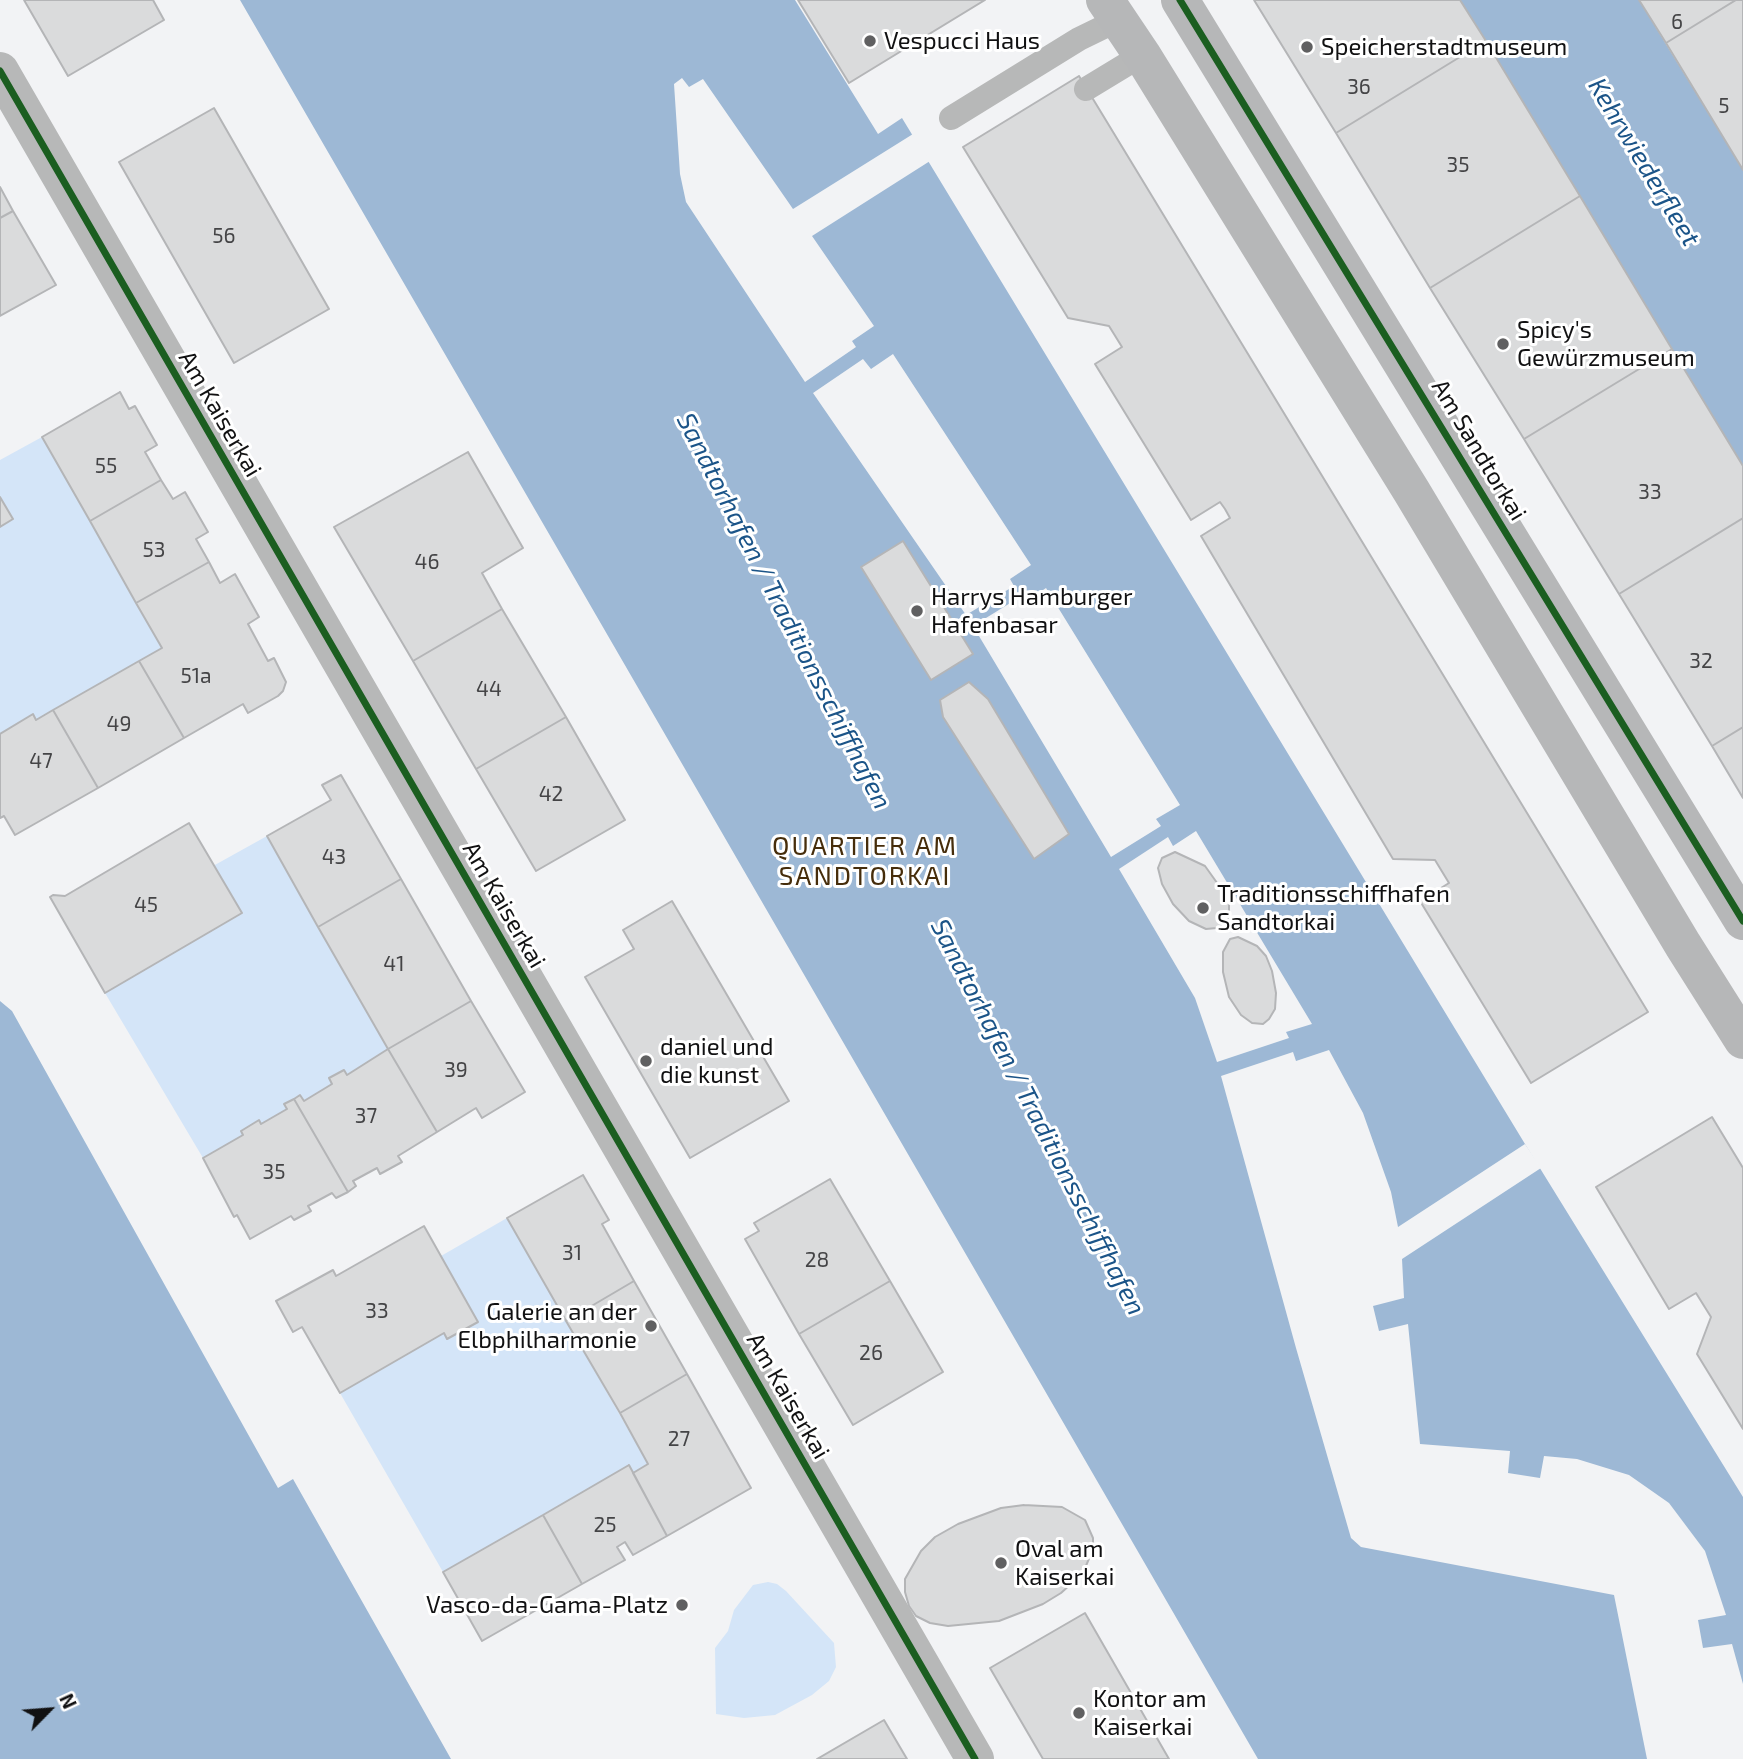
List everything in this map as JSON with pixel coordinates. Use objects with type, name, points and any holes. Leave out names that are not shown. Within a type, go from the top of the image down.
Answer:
[{"type":"main road","name":"Am Sandtorkai","points":[[1181,0],[1743,921]]},
{"type":"main road","points":[[1112,10],[1738,1020]]},
{"type":"street","name":"Am Kaiserkai","points":[[0,71],[975,1759]]},
{"type":"lane","points":[[951,118],[1079,39],[1112,10]]},
{"type":"lane","points":[[1086,89],[1142,55]]},
{"type":"shaded area","points":[[42,437],[162,648],[36,720],[32,715],[0,734],[0,527],[13,518],[0,497],[0,460]]},
{"type":"shaded area","points":[[267,836],[388,1049],[304,1101],[300,1095],[285,1104],[287,1109],[261,1124],[259,1121],[242,1130],[243,1135],[203,1158],[105,993],[242,913],[213,866]]},
{"type":"shaded area","points":[[507,1218],[648,1464],[633,1473],[628,1466],[443,1572],[340,1393],[444,1333],[448,1339],[478,1322],[441,1256]]},
{"type":"shaded area","points":[[768,1582],[777,1584],[786,1591],[834,1643],[836,1667],[829,1681],[812,1695],[775,1715],[744,1718],[716,1714],[715,1648],[728,1631],[734,1610],[753,1585]]},
{"type":"water","name":"Sandtorhafen / Traditionsschiffhafen","points":[[240,0],[795,0],[878,134],[902,118],[1525,1144],[1743,1497],[1743,1759],[1258,1759]]},
{"type":"water","name":"Kehrwiederfleet","points":[[1460,0],[1639,0],[1743,170],[1743,466]]},
{"type":"water","points":[[0,1001],[12,1011],[278,1488],[293,1479],[451,1759],[0,1759]]},
{"type":"pier","points":[[682,78],[689,87],[703,79],[793,209],[913,134],[930,161],[812,236],[874,326],[852,341],[856,347],[805,382],[686,202],[680,174],[674,84]]},
{"type":"pier","points":[[893,354],[1031,565],[1010,579],[1014,586],[966,615],[813,393],[863,359],[871,369]]},
{"type":"pier","points":[[1046,588],[1180,805],[1156,819],[1161,826],[1111,857],[973,626],[1020,597],[1025,602]]},
{"type":"pier","points":[[1196,831],[1312,1024],[1286,1032],[1289,1038],[1217,1062],[1195,998],[1119,869],[1168,837],[1173,846]]},
{"type":"pier","points":[[1329,1050],[1363,1113],[1391,1192],[1398,1227],[1525,1144],[1541,1168],[1402,1259],[1404,1298],[1373,1306],[1379,1331],[1408,1324],[1420,1444],[1510,1451],[1508,1473],[1540,1478],[1544,1456],[1577,1459],[1629,1475],[1669,1503],[1705,1551],[1726,1615],[1698,1620],[1703,1648],[1732,1644],[1743,1684],[1743,1759],[1647,1759],[1614,1595],[1361,1547],[1351,1538],[1221,1076],[1293,1052],[1296,1061]]},
{"type":"building","points":[[24,0],[153,0],[164,20],[68,76]]},
{"type":"building","name":"Vespucci Haus","points":[[798,0],[985,0],[849,83]]},
{"type":"building","points":[[1254,0],[1460,0],[1486,41],[1336,133]]},
{"type":"building","points":[[1639,0],[1736,0],[1666,43]]},
{"type":"building","points":[[1736,0],[1743,0],[1743,170],[1666,43]]},
{"type":"building","points":[[1486,41],[1580,196],[1430,288],[1336,133]]},
{"type":"building","points":[[1079,76],[1648,1012],[1531,1083],[1420,901],[1449,883],[1435,860],[1393,859],[1201,536],[1230,518],[1225,509],[1220,502],[1191,520],[1095,364],[1122,347],[1109,326],[1068,318],[963,147]]},
{"type":"building","points":[[214,108],[329,309],[234,363],[119,162]]},
{"type":"building","points":[[0,187],[13,211],[0,218]]},
{"type":"building","points":[[1580,196],[1672,349],[1524,439],[1430,288]]},
{"type":"building","points":[[13,211],[56,285],[0,316],[0,218]]},
{"type":"building","points":[[1672,349],[1743,466],[1743,518],[1619,594],[1524,439]]},
{"type":"building","points":[[120,392],[129,409],[135,406],[157,445],[145,452],[161,480],[90,521],[42,437]]},
{"type":"building","points":[[468,452],[523,548],[482,573],[502,609],[413,661],[334,527]]},
{"type":"building","points":[[161,480],[173,499],[185,492],[208,532],[196,539],[209,562],[136,603],[90,521]]},
{"type":"building","points":[[0,497],[13,519],[0,527]]},
{"type":"building","points":[[1743,518],[1743,727],[1712,746],[1619,594]]},
{"type":"building","name":"Harrys Hamburger Hafenbasar","points":[[903,541],[973,654],[931,680],[861,567]]},
{"type":"building","points":[[209,562],[220,583],[235,574],[259,617],[248,624],[268,661],[274,658],[286,682],[278,696],[248,713],[243,704],[184,738],[139,661],[162,648],[136,603]]},
{"type":"building","points":[[502,609],[566,717],[476,769],[413,661]]},
{"type":"building","points":[[139,661],[184,738],[98,788],[53,710]]},
{"type":"building","points":[[969,682],[988,699],[1069,834],[1034,859],[943,717],[940,700]]},
{"type":"building","points":[[53,710],[98,788],[15,835],[4,816],[0,818],[0,734],[33,714],[36,720]]},
{"type":"building","points":[[566,717],[625,820],[536,871],[476,769]]},
{"type":"building","points":[[1743,727],[1743,798],[1712,746]]},
{"type":"building","points":[[341,775],[401,879],[318,927],[267,836],[331,800],[322,785]]},
{"type":"building","points":[[189,823],[242,913],[105,993],[50,897],[65,896]]},
{"type":"building","points":[[1175,852],[1205,866],[1220,887],[1229,903],[1229,916],[1225,924],[1206,929],[1189,921],[1173,904],[1162,884],[1158,868],[1162,858]]},
{"type":"building","points":[[401,879],[471,1001],[388,1049],[318,927]]},
{"type":"building","points":[[672,901],[789,1101],[690,1158],[585,977],[634,949],[623,930]]},
{"type":"building","points":[[1238,937],[1257,946],[1266,956],[1272,971],[1276,993],[1275,1009],[1263,1024],[1252,1023],[1241,1015],[1229,997],[1223,972],[1223,952],[1230,939]]},
{"type":"building","points":[[471,1001],[525,1092],[482,1118],[476,1108],[437,1132],[388,1049]]},
{"type":"building","points":[[388,1049],[437,1132],[398,1156],[402,1162],[380,1174],[377,1168],[353,1181],[356,1186],[348,1192],[294,1099],[300,1095],[304,1101],[332,1084],[329,1078],[344,1070],[347,1075]]},
{"type":"building","points":[[294,1099],[348,1192],[336,1198],[332,1193],[308,1206],[311,1211],[294,1220],[291,1216],[250,1239],[237,1215],[234,1217],[203,1158],[243,1135],[241,1131],[259,1120],[261,1124],[287,1109],[284,1104]]},
{"type":"building","points":[[1712,1117],[1743,1168],[1743,1429],[1697,1354],[1711,1317],[1696,1293],[1669,1309],[1596,1187]]},
{"type":"building","points":[[583,1175],[609,1220],[602,1224],[634,1281],[566,1321],[507,1218]]},
{"type":"building","points":[[830,1179],[890,1281],[799,1334],[745,1239],[759,1231],[754,1223]]},
{"type":"building","points":[[424,1226],[478,1322],[447,1339],[444,1333],[340,1393],[302,1327],[293,1332],[276,1301],[333,1270],[336,1276]]},
{"type":"building","points":[[634,1281],[687,1374],[620,1413],[566,1321]]},
{"type":"building","points":[[890,1281],[943,1372],[853,1425],[799,1334]]},
{"type":"building","points":[[687,1374],[751,1488],[667,1536],[633,1473],[648,1464],[620,1413]]},
{"type":"building","points":[[629,1465],[667,1536],[633,1555],[625,1542],[617,1547],[625,1560],[582,1584],[543,1515]]},
{"type":"building","name":"Oval am Kaiserkai","points":[[1024,1505],[1062,1507],[1085,1520],[1093,1538],[1093,1549],[1083,1573],[1061,1593],[1043,1604],[999,1621],[948,1626],[930,1623],[916,1616],[909,1606],[905,1579],[921,1551],[935,1537],[958,1524],[1001,1508]]},
{"type":"building","points":[[543,1515],[582,1584],[482,1641],[443,1572]]},
{"type":"building","name":"Kontor am Kaiserkai","points":[[1085,1613],[1169,1759],[1043,1759],[990,1668]]},
{"type":"building","points":[[884,1720],[907,1759],[817,1759]]},
{"type":"cycle path","points":[[1180,0],[1743,921]]},
{"type":"cycle path","points":[[0,71],[975,1759]]},
{"type":"place","name":"Vespucci Haus","points":[[870,41]]},
{"type":"place","name":"Speicherstadtmuseum","points":[[1307,47]]},
{"type":"place","name":"Spicy's Gewürzmuseum","points":[[1503,344]]},
{"type":"place","name":"Harrys Hamburger Hafenbasar","points":[[917,611]]},
{"type":"place","name":"Traditionsschiffhafen Sandtorkai","points":[[1203,908]]},
{"type":"place","name":"daniel und die kunst","points":[[646,1061]]},
{"type":"place","name":"Galerie an der Elbphilharmonie","points":[[651,1326]]},
{"type":"place","name":"Oval am Kaiserkai","points":[[1001,1563]]},
{"type":"place","name":"Vasco-da-Gama-Platz","points":[[682,1605]]},
{"type":"place","name":"Kontor am Kaiserkai","points":[[1079,1713]]},
{"type":"district","name":"QUARTIER AM SANDTORKAI","points":[[865,861]]}]
